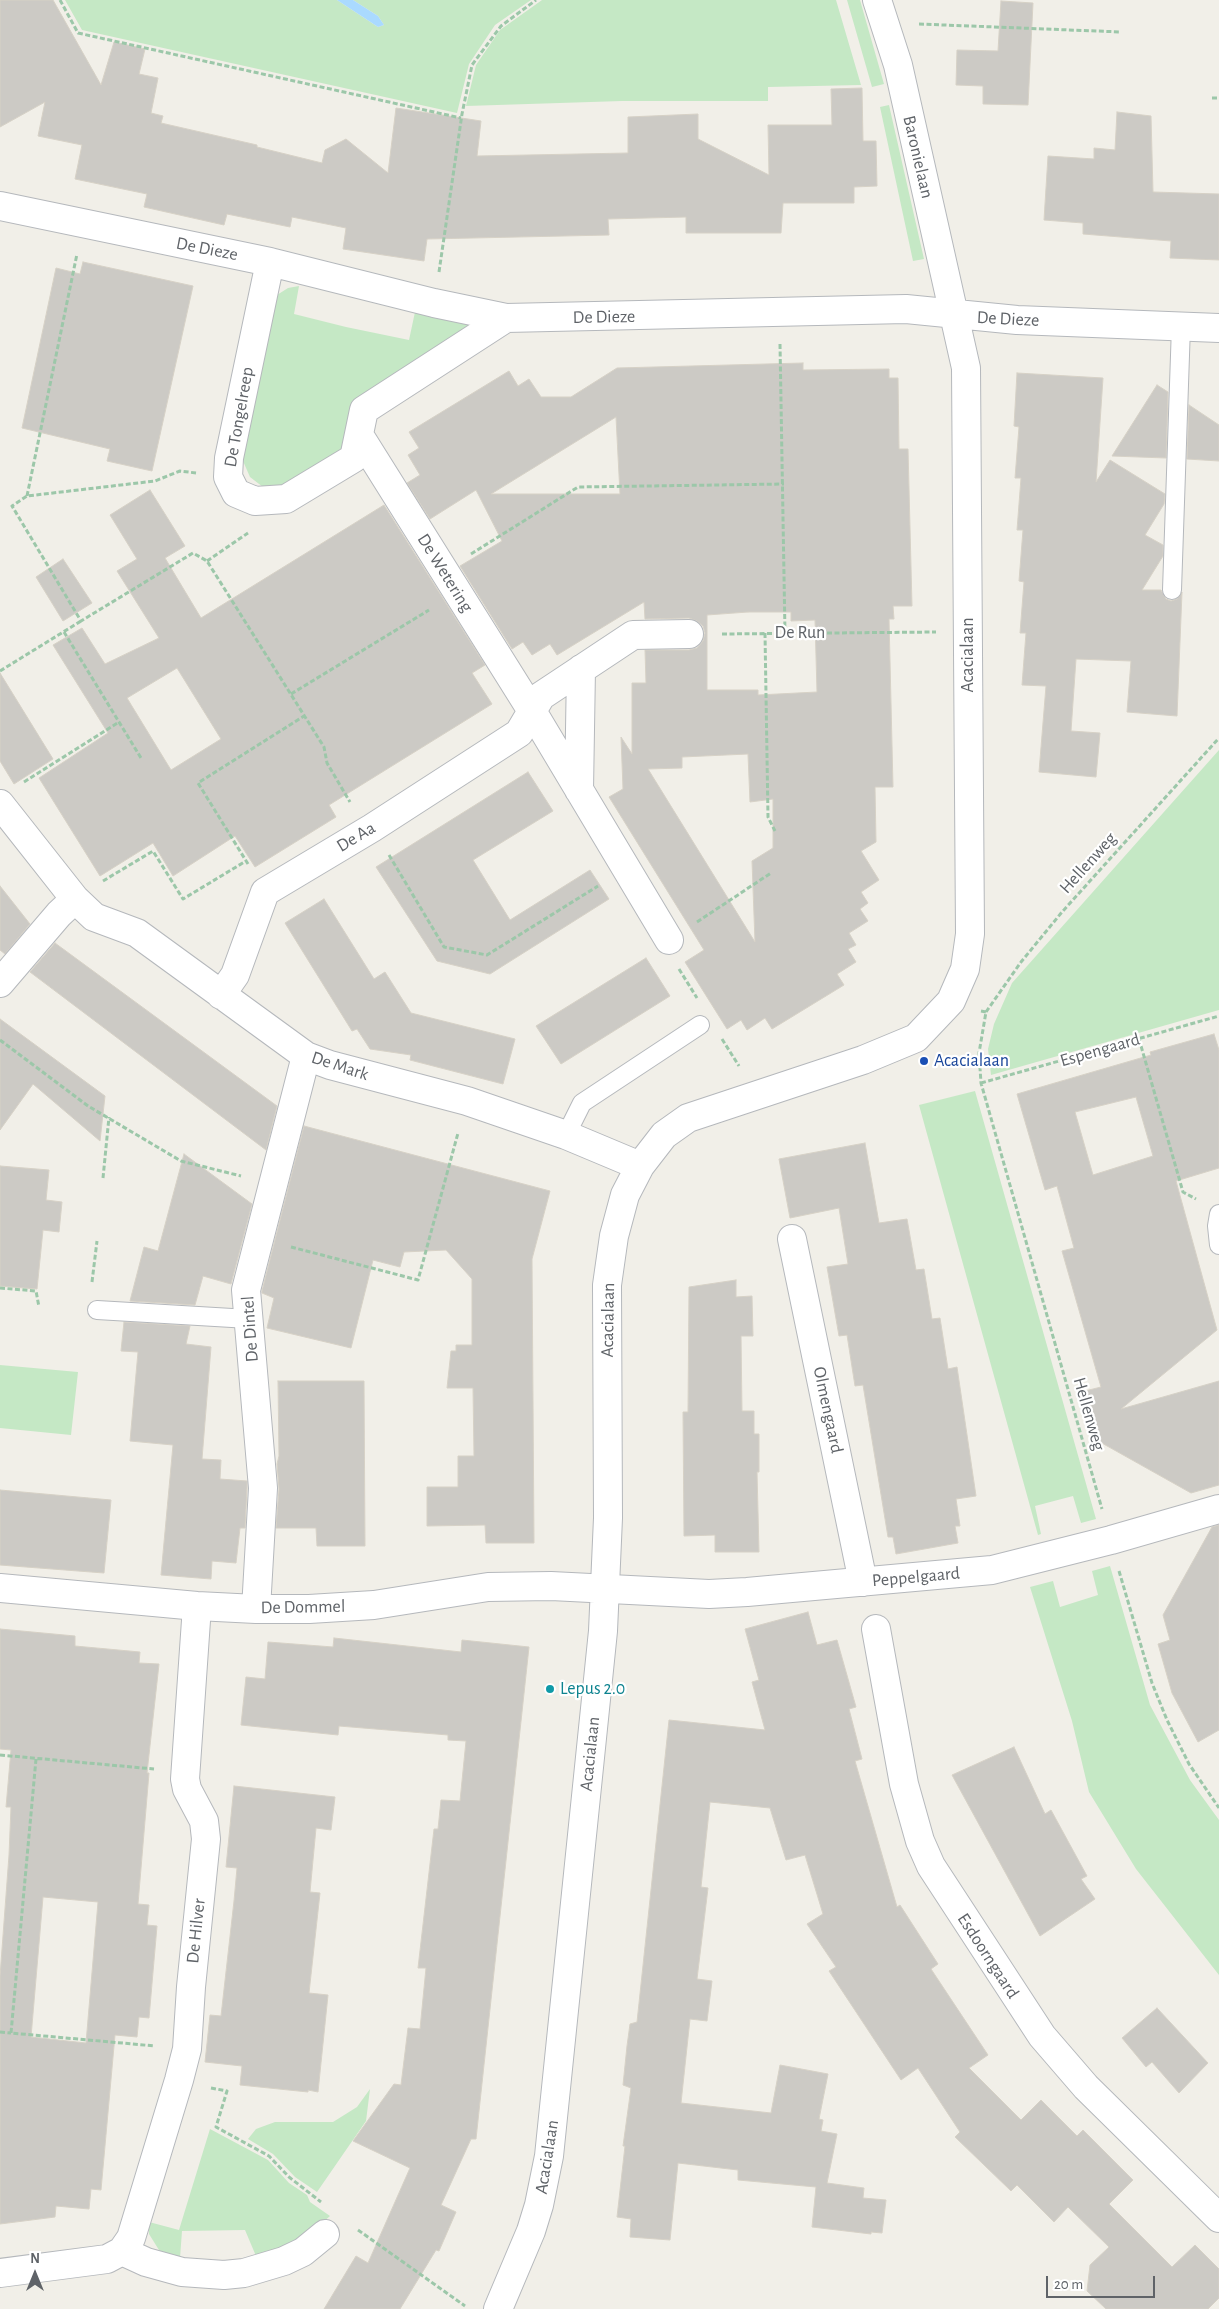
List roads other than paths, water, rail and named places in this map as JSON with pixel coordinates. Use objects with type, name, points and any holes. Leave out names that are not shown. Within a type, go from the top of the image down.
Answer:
[{"type":"street","name":"Baronielaan","points":[[878,0],[898,65],[955,316]]},
{"type":"street","name":"De Dieze","points":[[0,206],[83,225],[270,262],[434,303],[506,318],[906,310],[955,316],[1219,328]]},
{"type":"street","name":"De Tongelreep","points":[[270,262],[229,458],[228,477],[236,493],[255,501],[286,499],[354,458],[359,435]]},
{"type":"street","name":"Acacialaan","points":[[498,2309],[531,2231],[539,2205],[549,2156],[603,1631],[608,1518],[607,1286],[614,1236],[625,1195],[640,1166],[664,1135],[688,1118],[863,1060],[916,1038],[951,1001],[965,969],[970,934],[966,368],[955,316]]},
{"type":"street","points":[[359,435],[364,410],[506,318]]},
{"type":"street","name":"De Wetering","points":[[359,435],[532,711],[669,940]]},
{"type":"street","points":[[532,711],[541,696],[633,635],[689,634]]},
{"type":"street","points":[[579,790],[581,669]]},
{"type":"street","name":"De Aa","points":[[221,995],[235,976],[265,892],[369,829],[519,733],[532,711]]},
{"type":"street","name":"De Mark","points":[[9,795],[75,899],[94,917],[137,933],[306,1056],[330,1065],[467,1101],[566,1135],[640,1166]]},
{"type":"street","points":[[0,983],[59,914],[75,899]]},
{"type":"street","name":"De Dintel","points":[[256,1609],[263,1488],[246,1290],[306,1056]]},
{"type":"street","name":"Olmengaard","points":[[792,1239],[863,1582]]},
{"type":"street","name":"Peppelgaard","points":[[605,1588],[709,1594],[992,1570],[1111,1540],[1219,1509]]},
{"type":"street","name":"De Dommel","points":[[0,1588],[197,1606],[309,1609],[374,1605],[488,1587],[605,1588]]},
{"type":"street","name":"De Hilver","points":[[122,2251],[131,2238],[187,2049],[190,1987],[206,1840],[204,1821],[187,1789],[184,1772],[197,1606]]},
{"type":"street","name":"Esdoorngaard","points":[[876,1629],[904,1784],[920,1841],[931,1866],[1002,1978],[1048,2043],[1086,2087],[1219,2218]]},
{"type":"street","points":[[0,2274],[107,2259],[122,2251],[146,2262],[182,2272],[238,2274],[284,2261],[303,2252],[325,2234]]},
{"type":"lane","points":[[1172,590],[1181,326]]},
{"type":"lane","points":[[566,1135],[582,1103],[700,1025]]},
{"type":"lane","points":[[1219,1214],[1217,1226],[1219,1245]]},
{"type":"lane","points":[[96,1310],[249,1319]]},
{"type":"water","points":[[337,0],[353,0],[378,16],[384,25],[378,27]]},
{"type":"place","name":"Acacialaan","points":[[924,1061]]},
{"type":"place","name":"Lepus 2.0","points":[[550,1689]]}]
